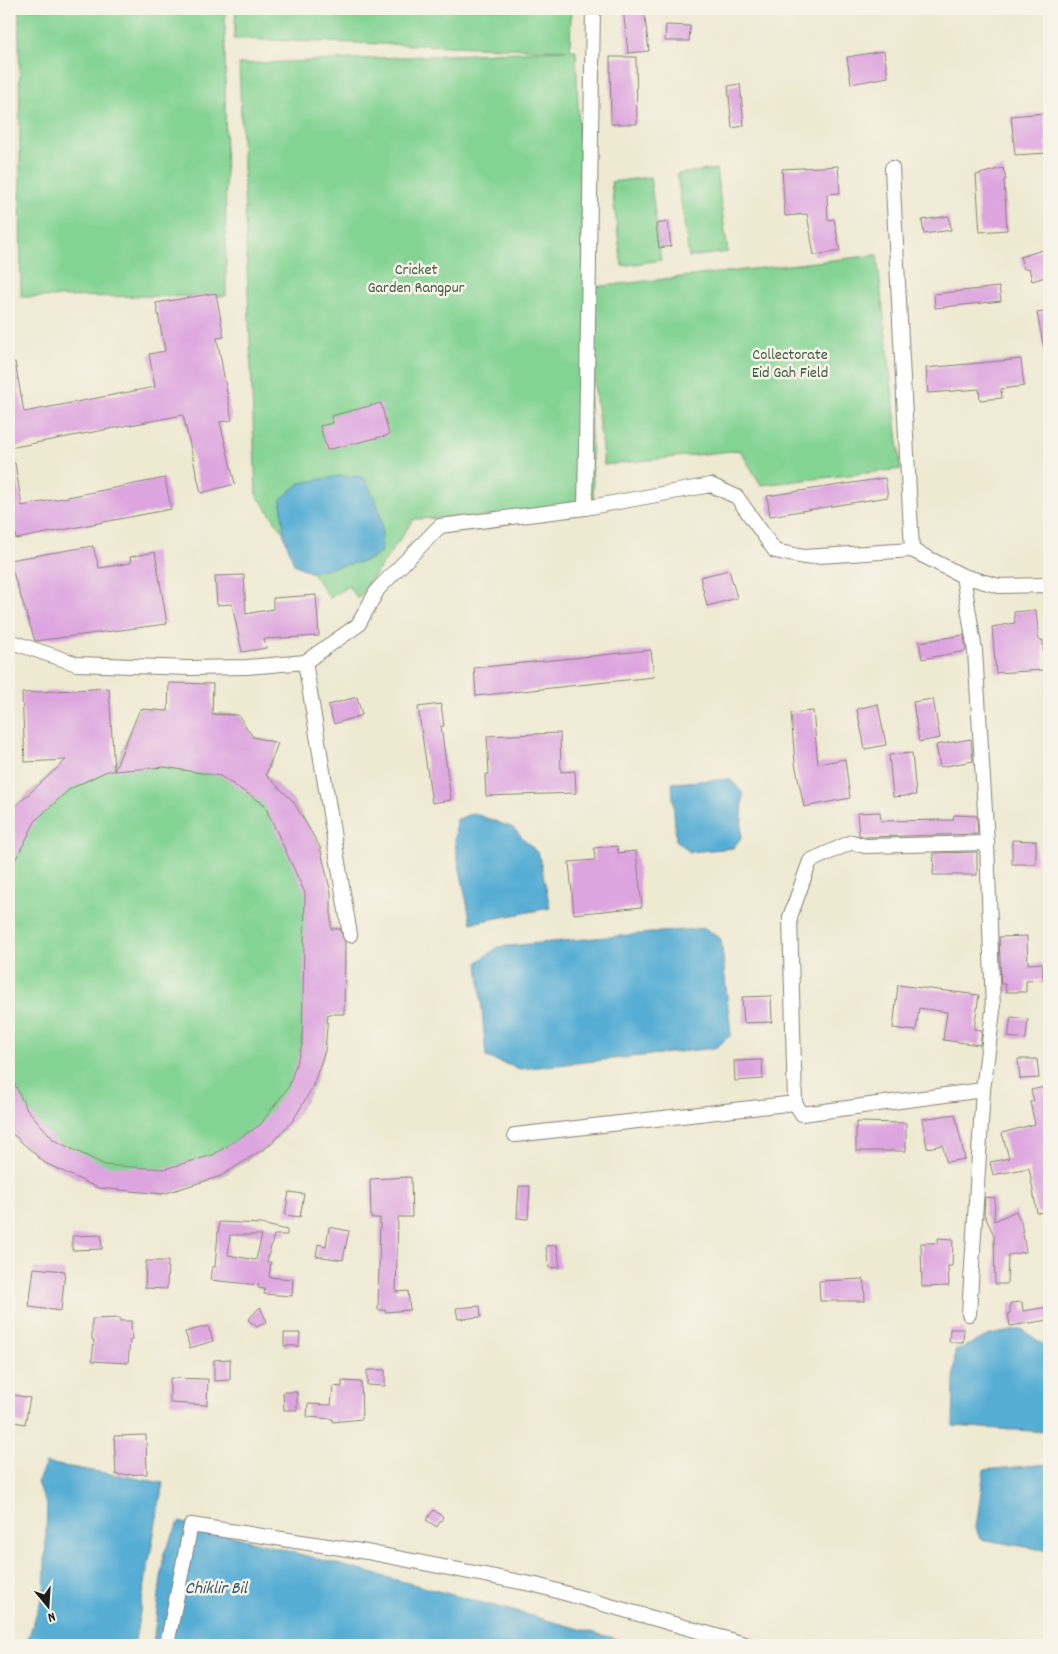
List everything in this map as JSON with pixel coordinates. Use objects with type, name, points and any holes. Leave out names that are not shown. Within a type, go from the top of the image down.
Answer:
[{"type":"street","points":[[585,508],[593,9]]},
{"type":"street","points":[[892,168],[912,550]]},
{"type":"street","points":[[9,641],[77,664],[188,668],[247,667],[306,662],[358,625],[378,588],[440,526],[585,508],[711,485],[737,497],[774,552],[804,557],[912,550],[963,576],[999,586],[1049,585]]},
{"type":"street","points":[[963,576],[975,651],[987,843],[993,1011],[983,1090],[968,1314]]},
{"type":"street","points":[[306,662],[350,935]]},
{"type":"street","points":[[983,1090],[802,1114],[795,1103],[790,917],[810,861],[852,842],[865,846],[987,843]]},
{"type":"street","points":[[516,1135],[795,1103]]},
{"type":"street","points":[[167,1645],[191,1525],[367,1552],[536,1586],[748,1645]]},
{"type":"green space","points":[[19,9],[225,9],[226,296],[21,297]]},
{"type":"green space","name":"Cricket Garden Rangpur","points":[[236,9],[571,9],[570,50],[576,50],[585,288],[877,255],[901,469],[761,485],[740,450],[604,465],[586,314],[594,512],[414,519],[358,599],[348,586],[330,598],[256,494],[239,64],[567,50],[234,39]]},
{"type":"green space","points":[[716,169],[728,252],[689,257],[677,174]]},
{"type":"green space","points":[[650,177],[661,260],[622,266],[611,182]]},
{"type":"green space","points":[[140,709],[238,715],[253,737],[278,743],[266,775],[293,801],[320,847],[331,929],[345,929],[344,1014],[328,1014],[325,1051],[312,1088],[294,1119],[270,1145],[221,1176],[163,1194],[45,1163],[9,1131],[9,815],[11,810],[52,772],[117,763]]},
{"type":"water","points":[[340,476],[363,477],[374,497],[382,522],[380,553],[366,561],[310,572],[294,564],[284,535],[281,499],[300,483]]},
{"type":"water","points":[[730,779],[743,793],[741,838],[733,848],[690,852],[676,840],[672,783]]},
{"type":"water","points":[[473,813],[513,828],[539,854],[550,908],[471,923],[455,844],[456,820]]},
{"type":"water","points":[[705,928],[721,939],[731,1035],[715,1048],[520,1069],[486,1057],[478,962],[498,947]]},
{"type":"water","points":[[1022,1329],[1045,1346],[1049,1355],[1049,1429],[1046,1432],[953,1426],[955,1351],[990,1335]]},
{"type":"water","points":[[46,1463],[163,1483],[134,1645],[26,1645],[44,1591],[47,1506],[37,1483]]},
{"type":"water","points":[[1049,1464],[1049,1551],[980,1539],[976,1528],[984,1470]]},
{"type":"water","name":"Chiklir Bil","points":[[179,1522],[640,1645],[153,1645],[164,1553]]},
{"type":"building","points":[[623,9],[644,9],[649,51],[628,53]]},
{"type":"building","points":[[666,25],[690,26],[689,41],[665,41]]},
{"type":"building","points":[[884,51],[888,77],[851,84],[847,57]]},
{"type":"building","points":[[610,57],[636,57],[637,124],[611,124]]},
{"type":"building","points":[[740,84],[744,126],[732,128],[728,86]]},
{"type":"building","points":[[1044,113],[1047,153],[1015,155],[1011,116]]},
{"type":"building","points":[[838,166],[840,193],[827,194],[828,220],[834,219],[840,251],[814,255],[807,214],[785,216],[782,169]]},
{"type":"building","points":[[1003,168],[1006,180],[1004,180],[1007,230],[980,232],[976,175]]},
{"type":"building","points":[[949,216],[951,230],[924,234],[922,220]]},
{"type":"building","points":[[668,222],[671,246],[659,248],[656,224]]},
{"type":"building","points":[[1049,248],[1049,276],[1032,281],[1029,268],[1024,269],[1020,257]]},
{"type":"building","points":[[999,287],[1001,301],[935,308],[934,294]]},
{"type":"building","points":[[216,293],[224,337],[217,338],[232,420],[220,422],[235,484],[201,493],[183,415],[9,448],[9,363],[15,362],[24,412],[155,387],[149,354],[165,351],[156,303]]},
{"type":"building","points":[[1049,311],[1049,348],[1044,349],[1037,313]]},
{"type":"building","points":[[1021,359],[1024,386],[1001,389],[1002,398],[980,400],[979,389],[928,393],[926,368]]},
{"type":"building","points":[[381,403],[389,435],[327,450],[320,426],[333,423],[331,416]]},
{"type":"building","points":[[9,463],[15,463],[22,506],[165,478],[171,509],[16,539],[9,499]]},
{"type":"building","points":[[885,478],[888,497],[770,516],[767,496]]},
{"type":"building","points":[[93,546],[99,568],[131,563],[130,557],[155,552],[167,624],[35,641],[9,560]]},
{"type":"building","points":[[729,570],[737,598],[707,606],[700,577]]},
{"type":"building","points":[[244,575],[246,614],[273,609],[273,598],[316,595],[319,636],[264,639],[266,648],[242,652],[232,604],[217,605],[215,576]]},
{"type":"building","points":[[1036,610],[1039,640],[1043,640],[1044,670],[996,673],[992,627],[1015,623],[1014,612]]},
{"type":"building","points":[[964,635],[966,651],[922,659],[919,642]]},
{"type":"building","points":[[651,650],[654,677],[476,696],[474,668]]},
{"type":"building","points":[[169,683],[213,684],[212,714],[238,715],[253,737],[278,743],[266,775],[293,801],[320,847],[331,893],[331,929],[340,929],[345,942],[344,1014],[328,1014],[325,1051],[312,1088],[294,1119],[270,1145],[221,1176],[163,1194],[98,1188],[45,1163],[9,1131],[9,1072],[26,1108],[54,1140],[105,1165],[164,1169],[213,1155],[260,1125],[289,1086],[302,1045],[305,893],[264,804],[220,776],[164,767],[114,771],[140,709],[168,711]]},
{"type":"building","points":[[109,688],[114,771],[107,771],[70,789],[36,820],[9,872],[11,810],[66,760],[25,762],[22,693]]},
{"type":"building","points":[[357,697],[362,715],[334,724],[328,705]]},
{"type":"building","points":[[933,699],[940,738],[919,742],[913,702]]},
{"type":"building","points":[[441,704],[444,726],[441,726],[451,800],[432,803],[418,707]]},
{"type":"building","points":[[878,704],[886,745],[865,749],[857,709]]},
{"type":"building","points":[[813,711],[818,764],[845,759],[850,798],[804,807],[795,763],[791,713]]},
{"type":"building","points":[[560,733],[561,772],[575,771],[576,793],[486,796],[485,775],[489,774],[487,736]]},
{"type":"building","points":[[971,739],[973,761],[940,767],[936,745]]},
{"type":"building","points":[[912,753],[916,795],[893,797],[889,755]]},
{"type":"building","points":[[880,812],[881,821],[953,820],[954,815],[977,816],[978,834],[866,837],[859,835],[857,813]]},
{"type":"building","points":[[1012,840],[1036,841],[1036,864],[1012,864]]},
{"type":"building","points":[[617,846],[618,853],[636,851],[642,907],[574,914],[569,862],[595,860],[594,848]]},
{"type":"building","points":[[977,852],[977,875],[933,875],[934,853]]},
{"type":"building","points":[[1027,936],[1028,964],[1042,963],[1043,980],[1026,981],[1026,992],[1006,992],[1005,984],[1001,984],[999,937]]},
{"type":"building","points":[[898,985],[979,995],[974,1029],[982,1030],[980,1045],[943,1040],[947,1012],[919,1008],[916,1031],[893,1028]]},
{"type":"building","points":[[771,996],[772,1022],[744,1023],[742,997]]},
{"type":"building","points":[[1011,1017],[1028,1019],[1026,1039],[1008,1037]]},
{"type":"building","points":[[1018,1059],[1037,1059],[1039,1078],[1020,1079]]},
{"type":"building","points":[[762,1060],[763,1079],[735,1081],[734,1061]]},
{"type":"building","points":[[1049,1086],[1049,1211],[1037,1213],[1029,1168],[993,1175],[990,1162],[1009,1158],[1002,1133],[1035,1124],[1030,1102],[1034,1101],[1031,1090]]},
{"type":"building","points":[[955,1114],[965,1159],[946,1162],[943,1145],[927,1148],[922,1119]]},
{"type":"building","points":[[856,1122],[906,1123],[906,1151],[856,1151]]},
{"type":"building","points":[[411,1177],[412,1217],[398,1217],[396,1292],[408,1291],[410,1310],[385,1312],[385,1310],[378,1310],[380,1218],[371,1218],[370,1179]]},
{"type":"building","points":[[519,1186],[530,1186],[528,1219],[517,1218]]},
{"type":"building","points":[[289,1192],[304,1194],[300,1217],[285,1215]]},
{"type":"building","points":[[985,1197],[995,1198],[994,1221],[1016,1211],[1021,1222],[1026,1252],[1008,1255],[1007,1284],[995,1284],[994,1235],[984,1214]]},
{"type":"building","points":[[219,1222],[261,1224],[287,1230],[287,1235],[274,1235],[267,1262],[271,1262],[269,1277],[293,1279],[292,1296],[264,1294],[265,1289],[258,1288],[259,1285],[210,1280],[212,1267],[215,1267]],"holes":[[[230,1235],[262,1235],[256,1260],[228,1255]]]},
{"type":"building","points":[[329,1227],[349,1231],[343,1260],[316,1256],[318,1244],[326,1246]]},
{"type":"building","points":[[101,1235],[102,1249],[72,1250],[72,1236]]},
{"type":"building","points":[[938,1238],[953,1239],[952,1266],[948,1266],[949,1286],[922,1287],[921,1243],[938,1243]]},
{"type":"building","points":[[557,1245],[560,1267],[549,1268],[546,1246]]},
{"type":"building","points":[[146,1261],[168,1261],[167,1289],[145,1288]]},
{"type":"building","points":[[34,1268],[65,1271],[61,1311],[29,1307]]},
{"type":"building","points":[[864,1279],[865,1301],[820,1301],[819,1281]]},
{"type":"building","points":[[1022,1302],[1023,1311],[1049,1307],[1049,1320],[1010,1326],[1008,1313],[1010,1313],[1010,1303]]},
{"type":"building","points":[[480,1306],[481,1317],[458,1319],[456,1308]]},
{"type":"building","points":[[260,1307],[267,1322],[257,1327],[248,1320]]},
{"type":"building","points":[[120,1318],[120,1321],[131,1321],[132,1340],[130,1340],[128,1363],[92,1361],[94,1340],[92,1340],[92,1319]]},
{"type":"building","points":[[208,1326],[213,1341],[190,1348],[185,1332]]},
{"type":"building","points":[[950,1329],[964,1329],[963,1342],[949,1342]]},
{"type":"building","points":[[284,1333],[300,1333],[299,1346],[284,1346]]},
{"type":"building","points":[[230,1359],[230,1380],[214,1381],[214,1360]]},
{"type":"building","points":[[367,1370],[385,1370],[385,1386],[367,1385]]},
{"type":"building","points":[[170,1378],[208,1379],[207,1405],[170,1403]]},
{"type":"building","points":[[342,1381],[361,1382],[362,1419],[333,1422],[333,1419],[307,1417],[308,1404],[331,1405],[333,1386],[342,1387]]},
{"type":"building","points":[[283,1392],[297,1392],[297,1410],[284,1410]]},
{"type":"building","points":[[9,1394],[30,1398],[25,1424],[9,1421]]},
{"type":"building","points":[[146,1435],[147,1474],[116,1475],[114,1436]]},
{"type":"building","points":[[434,1510],[443,1517],[437,1527],[426,1520]]},
{"type":"park label","name":"Collectorate Eid Gah Field","points":[[790,364]]}]
